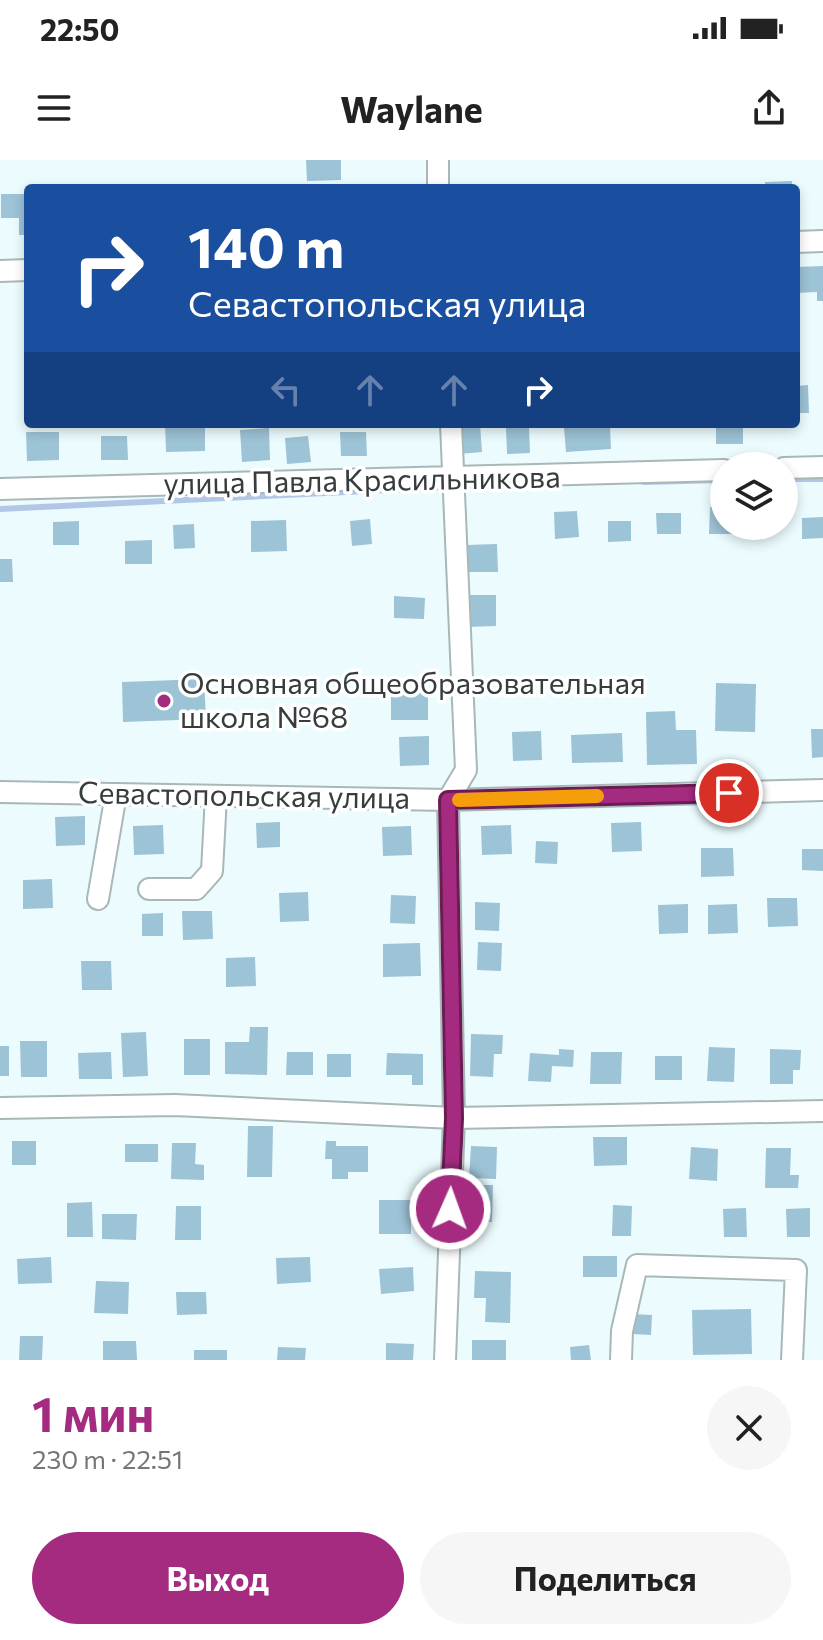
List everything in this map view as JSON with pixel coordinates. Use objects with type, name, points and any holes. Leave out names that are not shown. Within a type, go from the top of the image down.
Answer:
[{"type":"street","points":[[438,160],[438,184]]},
{"type":"street","points":[[800,242],[823,241]]},
{"type":"street","points":[[0,271],[24,270]]},
{"type":"street","points":[[445,1360],[454,1118],[448,800],[466,770],[451,428]]},
{"type":"street","points":[[798,468],[823,467]]},
{"type":"street","name":"улица Павла Красильникова","points":[[0,489],[454,480],[710,471]]},
{"type":"street","name":"Севастопольская улица","points":[[0,792],[448,800],[823,790]]},
{"type":"street","points":[[98,899],[116,794]]},
{"type":"street","points":[[149,889],[196,889],[212,871],[216,796]]},
{"type":"street","points":[[0,1108],[175,1105],[454,1118],[823,1111]]},
{"type":"street","points":[[621,1360],[622,1331],[637,1265],[796,1270],[792,1360]]},
{"type":"building","points":[[306,160],[341,160],[341,180],[307,181]]},
{"type":"building","points":[[792,181],[792,184],[765,184]]},
{"type":"building","points":[[1,194],[24,194],[24,235],[19,235],[19,218],[1,218]]},
{"type":"building","points":[[823,266],[823,301],[817,301],[817,292],[800,293],[800,267]]},
{"type":"building","points":[[808,385],[809,413],[800,413],[800,386]]},
{"type":"building","points":[[165,428],[205,428],[205,451],[166,452]]},
{"type":"building","points":[[269,428],[270,460],[242,462],[240,430]]},
{"type":"building","points":[[458,428],[480,428],[482,452],[459,454]]},
{"type":"building","points":[[506,428],[529,428],[530,453],[507,454]]},
{"type":"building","points":[[564,428],[610,428],[611,449],[566,452]]},
{"type":"building","points":[[716,428],[743,428],[743,444],[716,444]]},
{"type":"building","points":[[26,432],[59,432],[59,460],[27,461]]},
{"type":"building","points":[[340,432],[366,432],[367,456],[341,456]]},
{"type":"building","points":[[101,436],[127,436],[128,460],[101,460]]},
{"type":"building","points":[[308,436],[311,462],[287,464],[285,438]]},
{"type":"building","points":[[577,511],[579,537],[555,539],[554,512]]},
{"type":"building","points":[[656,513],[681,513],[681,534],[657,534]]},
{"type":"building","points":[[823,517],[823,538],[802,539],[802,518]]},
{"type":"building","points":[[370,519],[372,544],[352,546],[350,521]]},
{"type":"building","points":[[286,520],[287,551],[251,552],[251,521]]},
{"type":"building","points":[[79,521],[79,545],[53,545],[53,522]]},
{"type":"building","points":[[608,521],[631,521],[631,541],[608,542]]},
{"type":"building","points":[[194,524],[195,548],[174,549],[173,525]]},
{"type":"building","points":[[152,540],[152,564],[125,564],[125,541]]},
{"type":"building","points":[[497,544],[498,572],[467,572],[466,545]]},
{"type":"building","points":[[0,559],[12,559],[13,582],[0,582]]},
{"type":"building","points":[[466,595],[496,595],[496,626],[466,627]]},
{"type":"building","points":[[394,596],[425,598],[424,619],[394,618]]},
{"type":"building","name":"Основная общеобразовательная школа №68","points":[[204,679],[206,719],[123,722],[122,682]]},
{"type":"building","points":[[716,683],[756,684],[755,732],[715,731]]},
{"type":"building","points":[[391,692],[428,692],[428,720],[391,720]]},
{"type":"building","points":[[675,711],[676,730],[696,730],[697,764],[647,765],[646,712]]},
{"type":"building","points":[[811,729],[823,729],[823,757],[812,758]]},
{"type":"building","points":[[541,731],[542,760],[513,761],[512,732]]},
{"type":"building","points":[[622,733],[623,762],[572,763],[571,735]]},
{"type":"building","points":[[429,736],[429,765],[400,766],[399,737]]},
{"type":"building","points":[[85,816],[85,845],[56,846],[55,817]]},
{"type":"building","points":[[280,822],[280,847],[257,848],[256,823]]},
{"type":"building","points":[[641,822],[642,851],[612,852],[611,823]]},
{"type":"building","points":[[163,825],[164,854],[134,855],[133,826]]},
{"type":"building","points":[[511,825],[512,854],[482,855],[481,826]]},
{"type":"building","points":[[411,826],[412,855],[383,856],[382,827]]},
{"type":"building","points":[[536,841],[558,842],[557,864],[535,863]]},
{"type":"building","points":[[701,848],[733,848],[734,876],[701,877]]},
{"type":"building","points":[[802,849],[823,849],[823,871],[802,870]]},
{"type":"building","points":[[52,879],[53,908],[23,909],[23,880]]},
{"type":"building","points":[[308,892],[309,921],[280,922],[279,893]]},
{"type":"building","points":[[391,895],[416,896],[415,924],[390,923]]},
{"type":"building","points":[[767,898],[797,898],[798,926],[768,927]]},
{"type":"building","points":[[475,902],[500,903],[499,931],[475,930]]},
{"type":"building","points":[[688,904],[688,933],[659,934],[658,905]]},
{"type":"building","points":[[737,904],[738,933],[708,934],[708,905]]},
{"type":"building","points":[[182,911],[212,911],[213,939],[183,940]]},
{"type":"building","points":[[163,913],[163,936],[142,936],[142,914]]},
{"type":"building","points":[[478,942],[502,943],[501,971],[477,970]]},
{"type":"building","points":[[420,943],[421,976],[383,977],[383,944]]},
{"type":"building","points":[[255,957],[256,986],[226,987],[226,958]]},
{"type":"building","points":[[81,961],[111,961],[112,990],[82,990]]},
{"type":"building","points":[[250,1027],[268,1027],[267,1075],[225,1074],[225,1042],[249,1042]]},
{"type":"building","points":[[146,1032],[148,1076],[123,1077],[121,1033]]},
{"type":"building","points":[[471,1034],[503,1035],[502,1054],[494,1054],[493,1077],[470,1076]]},
{"type":"building","points":[[184,1039],[210,1039],[210,1075],[184,1075]]},
{"type":"building","points":[[20,1041],[47,1041],[47,1077],[21,1077]]},
{"type":"building","points":[[0,1046],[9,1046],[9,1076],[0,1076]]},
{"type":"building","points":[[709,1047],[735,1048],[734,1082],[707,1081]]},
{"type":"building","points":[[559,1049],[574,1050],[573,1067],[552,1066],[551,1082],[528,1081],[530,1053],[559,1055]]},
{"type":"building","points":[[770,1049],[801,1050],[800,1070],[793,1070],[793,1084],[770,1084]]},
{"type":"building","points":[[111,1052],[112,1079],[79,1079],[78,1053]]},
{"type":"building","points":[[287,1052],[313,1052],[313,1075],[286,1075]]},
{"type":"building","points":[[591,1052],[622,1052],[621,1084],[590,1084]]},
{"type":"building","points":[[387,1053],[423,1054],[423,1085],[412,1085],[412,1075],[386,1075]]},
{"type":"building","points":[[327,1054],[351,1054],[351,1077],[327,1077]]},
{"type":"building","points":[[655,1056],[682,1056],[682,1080],[655,1080]]},
{"type":"building","points":[[248,1126],[273,1126],[272,1177],[247,1177]]},
{"type":"building","points":[[593,1137],[627,1137],[627,1165],[594,1166]]},
{"type":"building","points":[[12,1141],[36,1141],[36,1165],[12,1165]]},
{"type":"building","points":[[326,1141],[336,1141],[336,1146],[368,1146],[368,1172],[348,1172],[348,1179],[332,1179],[332,1159],[325,1159]]},
{"type":"building","points":[[172,1143],[196,1143],[195,1164],[204,1165],[204,1180],[171,1179]]},
{"type":"building","points":[[125,1144],[158,1144],[158,1162],[125,1162]]},
{"type":"building","points":[[471,1146],[497,1147],[496,1179],[469,1178]]},
{"type":"building","points":[[691,1147],[718,1149],[717,1181],[689,1179]]},
{"type":"building","points":[[766,1148],[791,1148],[790,1175],[799,1175],[798,1188],[765,1188]]},
{"type":"building","points":[[469,1185],[493,1185],[492,1222],[468,1222]]},
{"type":"building","points":[[379,1200],[426,1200],[426,1214],[411,1214],[411,1234],[379,1234]]},
{"type":"building","points":[[92,1202],[93,1237],[67,1237],[67,1203]]},
{"type":"building","points":[[613,1205],[632,1206],[631,1236],[612,1236]]},
{"type":"building","points":[[176,1206],[201,1206],[201,1240],[175,1240]]},
{"type":"building","points":[[746,1208],[747,1237],[724,1237],[723,1209]]},
{"type":"building","points":[[810,1208],[810,1237],[787,1237],[786,1209]]},
{"type":"building","points":[[102,1214],[137,1214],[136,1240],[102,1239]]},
{"type":"building","points":[[583,1256],[617,1256],[617,1277],[583,1277]]},
{"type":"building","points":[[51,1257],[52,1283],[18,1284],[17,1259]]},
{"type":"building","points":[[310,1257],[311,1282],[277,1284],[276,1258]]},
{"type":"building","points":[[413,1267],[414,1291],[381,1294],[379,1269]]},
{"type":"building","points":[[475,1271],[511,1272],[510,1323],[485,1322],[486,1298],[474,1298]]},
{"type":"building","points":[[96,1281],[129,1282],[128,1314],[94,1313]]},
{"type":"building","points":[[176,1292],[206,1292],[207,1314],[177,1315]]},
{"type":"building","points":[[751,1309],[752,1354],[693,1355],[692,1310]]},
{"type":"building","points":[[632,1314],[652,1315],[651,1335],[632,1334]]},
{"type":"building","points":[[20,1336],[43,1336],[42,1360],[19,1360]]},
{"type":"building","points":[[472,1340],[506,1340],[506,1360],[472,1360]]},
{"type":"building","points":[[103,1341],[136,1341],[137,1360],[103,1360]]},
{"type":"building","points":[[386,1343],[414,1344],[413,1360],[386,1360]]},
{"type":"building","points":[[589,1345],[591,1360],[571,1360],[570,1347]]},
{"type":"building","points":[[278,1347],[306,1348],[305,1360],[277,1360]]},
{"type":"building","points":[[194,1350],[227,1350],[227,1360],[194,1360]]},
{"type":"waterway","points":[[798,479],[823,479]]},
{"type":"waterway","points":[[644,482],[710,480]]},
{"type":"waterway","points":[[0,509],[449,487]]},
{"type":"slow traffic","points":[[459,800],[597,796]]},
{"type":"place","name":"Основная общеобразовательная школа №68","points":[[164,701]]},
{"type":"route","points":[[450,1209],[454,1118],[448,800],[729,793]]}]
